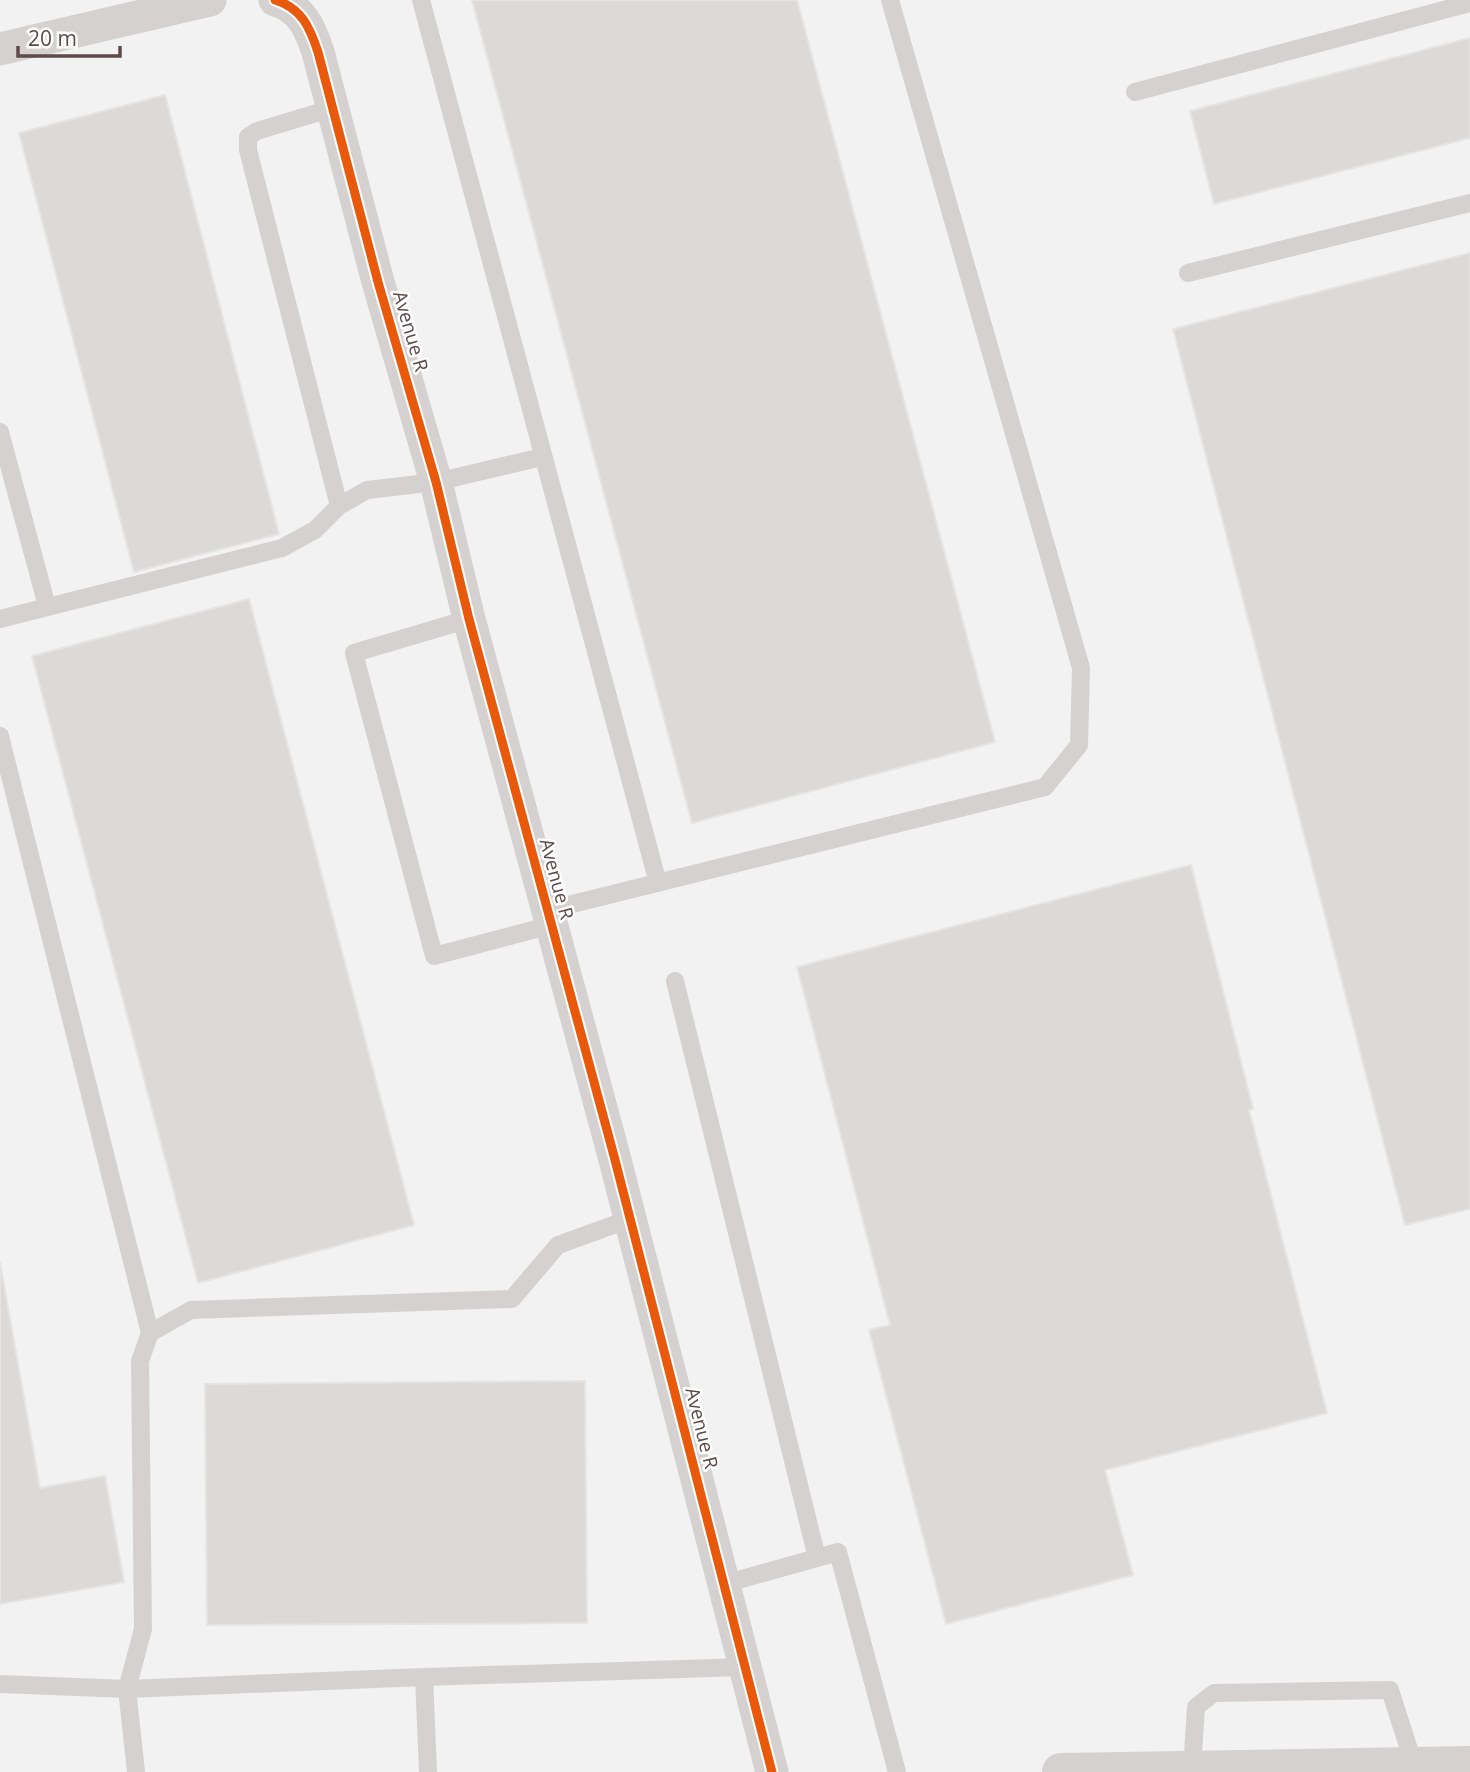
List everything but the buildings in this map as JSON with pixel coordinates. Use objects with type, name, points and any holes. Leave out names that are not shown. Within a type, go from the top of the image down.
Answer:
[{"type":"main road","points":[[1061,1772],[1470,1765]]},
{"type":"street","points":[[0,49],[120,10],[210,0]]},
{"type":"street","name":"Avenue R","points":[[288,1],[310,28],[318,52],[378,282],[436,482],[469,619],[631,1219],[772,1772]]},
{"type":"lane","points":[[421,0],[658,883]]},
{"type":"lane","points":[[469,619],[354,653],[434,956],[658,883],[1045,788],[1079,745],[1081,668],[890,0]]},
{"type":"lane","points":[[1135,92],[1470,3]]},
{"type":"lane","points":[[333,108],[257,131],[248,137],[248,150],[339,506]]},
{"type":"lane","points":[[1188,273],[1470,203]]},
{"type":"lane","points":[[0,432],[47,606]]},
{"type":"lane","points":[[0,619],[282,548],[315,530],[339,506],[367,490],[436,482],[542,457]]},
{"type":"lane","points":[[0,736],[150,1333],[140,1361],[143,1629],[127,1689],[136,1772]]},
{"type":"lane","points":[[675,981],[817,1558]]},
{"type":"lane","points":[[150,1333],[191,1310],[512,1298],[558,1245],[631,1219]]},
{"type":"lane","points":[[724,1584],[838,1552],[897,1772]]},
{"type":"lane","points":[[0,1684],[127,1689],[745,1667]]},
{"type":"lane","points":[[424,1678],[428,1772]]},
{"type":"lane","points":[[1192,1769],[1196,1707],[1214,1693],[1390,1690],[1414,1765]]},
{"type":"cycle path","points":[[275,0],[292,8],[304,20],[318,52],[378,282],[436,482],[469,619],[614,1156],[772,1772]]}]
